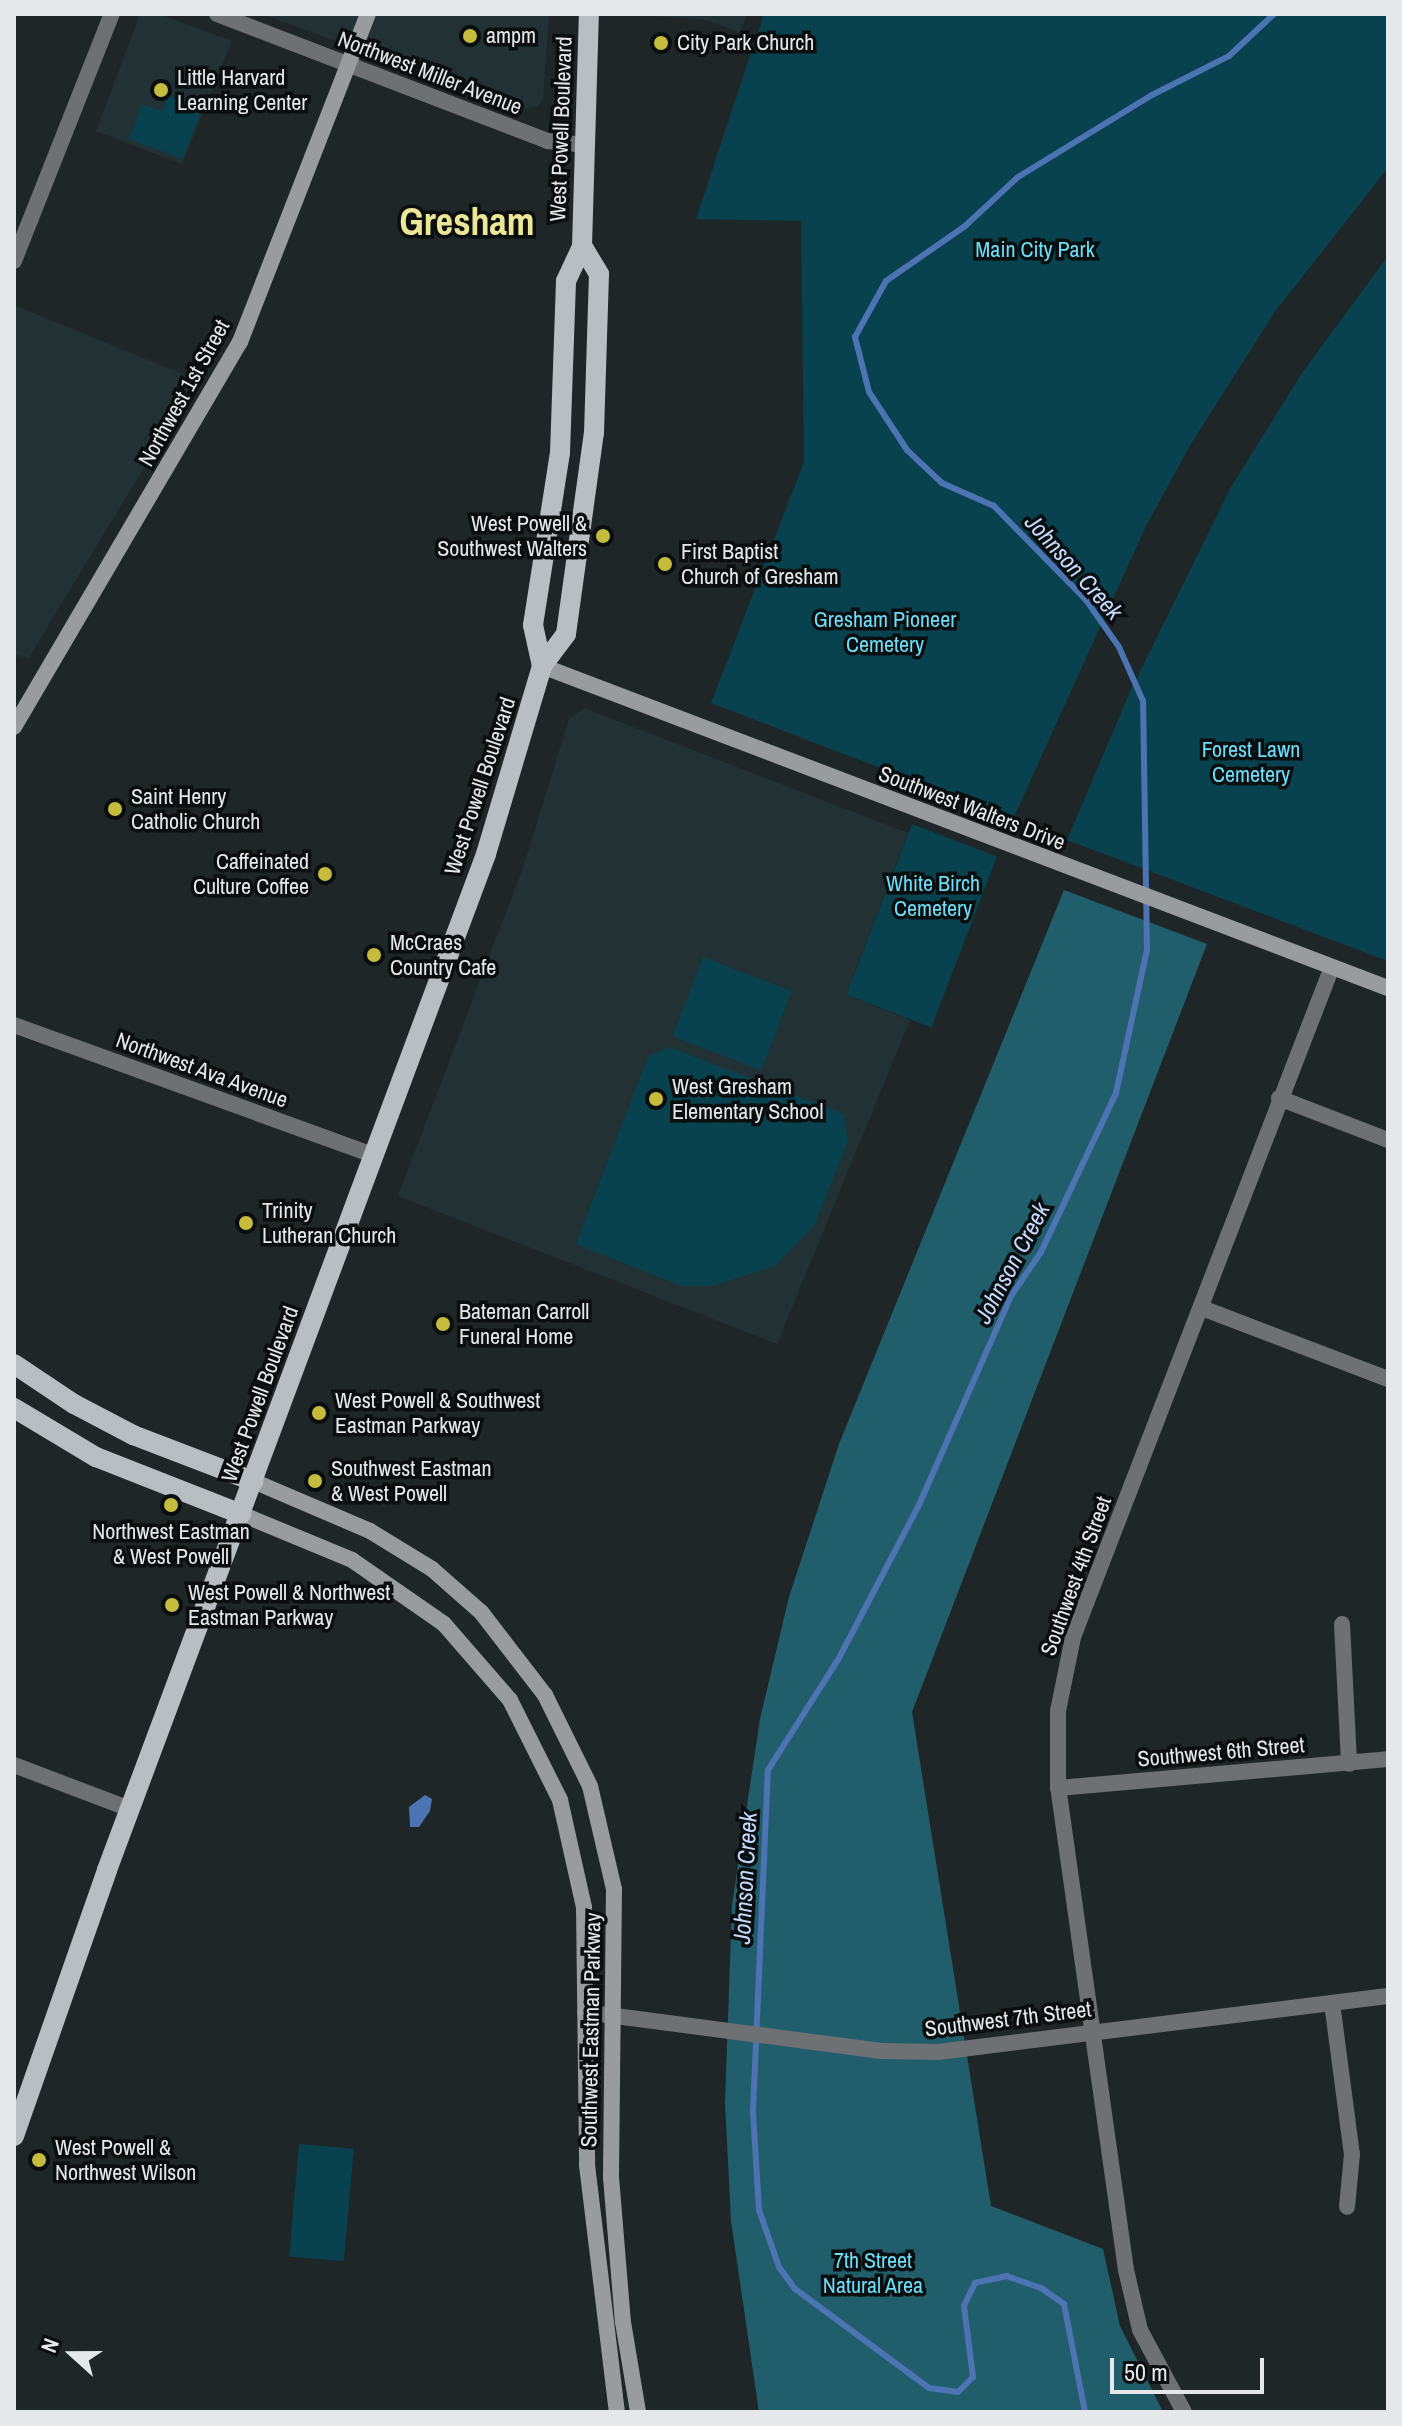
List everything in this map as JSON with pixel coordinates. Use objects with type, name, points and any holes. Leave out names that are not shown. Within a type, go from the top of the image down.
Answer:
[{"type":"main road","name":"Northwest 1st Street","points":[[14,727],[231,360],[368,14]]},
{"type":"main road","name":"West Powell Boulevard","points":[[542,666],[533,625],[560,453],[566,281],[582,246],[589,14]]},
{"type":"main road","name":"West Powell Boulevard","points":[[14,2136],[130,1809],[486,854],[542,666],[566,634],[594,433],[599,274],[582,246]]},
{"type":"main road","name":"Southwest Walters Drive","points":[[542,666],[1388,988]]},
{"type":"main road","points":[[14,1364],[74,1404],[133,1435],[253,1481]]},
{"type":"main road","points":[[14,1408],[96,1457],[241,1514]]},
{"type":"main road","name":"Southwest Eastman Parkway","points":[[253,1481],[351,1521],[432,1569],[481,1612],[530,1671],[568,1736],[604,1829],[617,1927],[612,2016],[615,2245],[638,2412]]},
{"type":"main road","name":"Southwest Eastman Parkway","points":[[241,1514],[317,1543],[391,1583],[464,1644],[510,1700],[538,1748],[572,1836],[584,1907],[587,2165],[617,2412]]},
{"type":"street","points":[[14,261],[112,14]]},
{"type":"street","name":"Northwest Miller Avenue","points":[[217,14],[547,141],[584,145]]},
{"type":"street","name":"Southwest 4th Street","points":[[1184,2412],[1153,2361],[1132,2298],[1058,1788],[1058,1711],[1073,1637],[1332,967]]},
{"type":"street","name":"Northwest Ava Avenue","points":[[14,1025],[375,1156]]},
{"type":"street","points":[[1279,1098],[1388,1140]]},
{"type":"street","points":[[1202,1308],[1388,1379]]},
{"type":"street","points":[[1342,1624],[1349,1764]]},
{"type":"street","name":"Southwest 6th Street","points":[[1058,1788],[1388,1759]]},
{"type":"street","points":[[14,1765],[130,1809]]},
{"type":"street","name":"Southwest 7th Street","points":[[585,2012],[818,2043],[938,2052],[1388,1996]]},
{"type":"street","points":[[1332,2003],[1352,2154],[1347,2207]]},
{"type":"shaded area","name":"Little Harvard Learning Center","points":[[140,14],[159,14],[232,41],[182,164],[96,131]]},
{"type":"shaded area","points":[[262,14],[549,14],[543,99],[538,107],[522,109]]},
{"type":"shaded area","points":[[626,14],[747,14],[740,33],[707,20]]},
{"type":"shaded area","points":[[14,305],[197,380],[28,659],[14,654]]},
{"type":"shaded area","name":"West Gresham Elementary School","points":[[584,708],[908,833],[846,995],[910,1020],[777,1344],[398,1196],[524,865],[569,719]]},
{"type":"green space","name":"Main City Park","points":[[764,14],[1388,14],[1388,168],[1274,313],[1191,444],[1146,526],[1013,819],[711,703],[804,462],[801,221],[696,219]]},
{"type":"green space","points":[[168,96],[202,109],[183,159],[129,139],[142,104],[162,111]]},
{"type":"green space","name":"Forest Lawn Cemetery","points":[[1388,256],[1388,961],[1067,840],[1129,694],[1231,487],[1302,373]]},
{"type":"green space","name":"White Birch Cemetery","points":[[912,824],[997,857],[931,1027],[846,995]]},
{"type":"green space","name":"7th Street Natural Area","points":[[1064,890],[1207,944],[912,1712],[991,2206],[1103,2249],[1120,2326],[1163,2412],[759,2412],[731,2221],[725,2103],[732,1905],[760,1719],[789,1597],[839,1444]]},
{"type":"green space","points":[[703,957],[792,991],[761,1070],[673,1036]]},
{"type":"green space","points":[[669,1047],[844,1114],[848,1141],[814,1226],[775,1266],[713,1286],[682,1286],[576,1244],[648,1057]]},
{"type":"green space","points":[[299,2144],[354,2149],[344,2261],[289,2257]]},
{"type":"water","points":[[425,1795],[432,1799],[430,1811],[419,1827],[410,1827],[409,1807]]},
{"type":"waterway","name":"Johnson Creek","points":[[1085,2412],[1064,2304],[1041,2288],[1007,2276],[975,2283],[964,2306],[973,2377],[958,2392],[929,2388],[795,2289],[779,2267],[759,2210],[753,2111],[768,1770],[839,1658],[918,1507],[1011,1296],[1041,1252],[1116,1093],[1147,950],[1143,701],[1119,647],[1086,600],[994,506],[942,483],[907,450],[869,392],[855,337],[886,281],[965,226],[1018,177],[1152,95],[1229,56],[1274,14]]},
{"type":"place","name":"ampm","points":[[470,36]]},
{"type":"place","name":"City Park Church","points":[[661,43]]},
{"type":"place","name":"Little Harvard Learning Center","points":[[161,90]]},
{"type":"place","name":"West Powell & Southwest Walters","points":[[603,536]]},
{"type":"place","name":"First Baptist Church of Gresham","points":[[665,564]]},
{"type":"place","name":"Saint Henry Catholic Church","points":[[115,809]]},
{"type":"place","name":"Caffeinated Culture Coffee","points":[[325,874]]},
{"type":"place","name":"McCraes Country Cafe","points":[[374,955]]},
{"type":"place","name":"West Gresham Elementary School","points":[[656,1099]]},
{"type":"place","name":"Trinity Lutheran Church","points":[[246,1223]]},
{"type":"place","name":"Bateman Carroll Funeral Home","points":[[443,1324]]},
{"type":"place","name":"West Powell & Southwest Eastman Parkway","points":[[319,1413]]},
{"type":"place","name":"Southwest Eastman & West Powell","points":[[315,1481]]},
{"type":"place","name":"Northwest Eastman & West Powell","points":[[171,1505]]},
{"type":"place","name":"West Powell & Northwest Eastman Parkway","points":[[172,1605]]},
{"type":"place","name":"West Powell & Northwest Wilson","points":[[39,2160]]},
{"type":"district","name":"Gresham","points":[[467,222]]},
{"type":"park label","name":"Gresham Pioneer Cemetery","points":[[885,632]]}]
